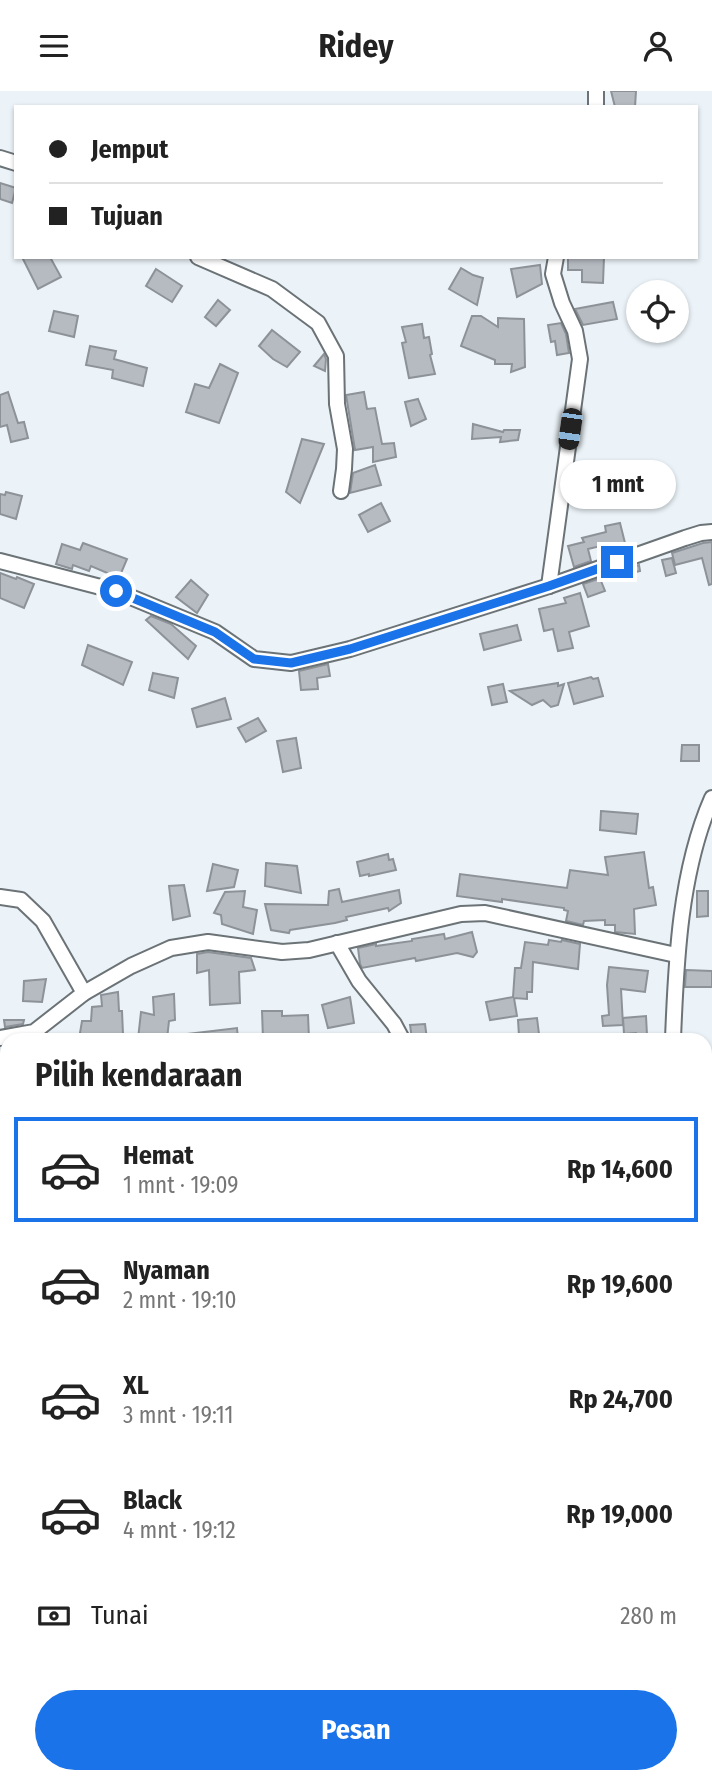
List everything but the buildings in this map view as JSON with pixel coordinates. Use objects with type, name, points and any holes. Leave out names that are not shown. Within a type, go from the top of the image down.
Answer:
[{"type":"street","points":[[203,259],[272,289],[318,323],[336,356],[337,404],[345,449],[341,491]]},
{"type":"street","points":[[549,586],[580,359],[575,331],[553,274],[556,259]]},
{"type":"street","points":[[0,561],[116,591],[215,632],[254,659],[291,663],[350,649],[549,586],[693,535],[712,532]]},
{"type":"street","points":[[673,1033],[676,955],[693,850],[712,798]]},
{"type":"street","points":[[0,897],[21,900],[43,921],[83,993]]},
{"type":"street","points":[[28,1033],[34,1032],[83,993],[131,966],[171,948],[208,942],[282,953],[309,950],[461,914],[485,913],[676,955]]},
{"type":"street","points":[[337,943],[359,981],[399,1033]]},
{"type":"route","points":[[116,591],[215,632],[254,659],[291,663],[350,649],[617,562]]}]
